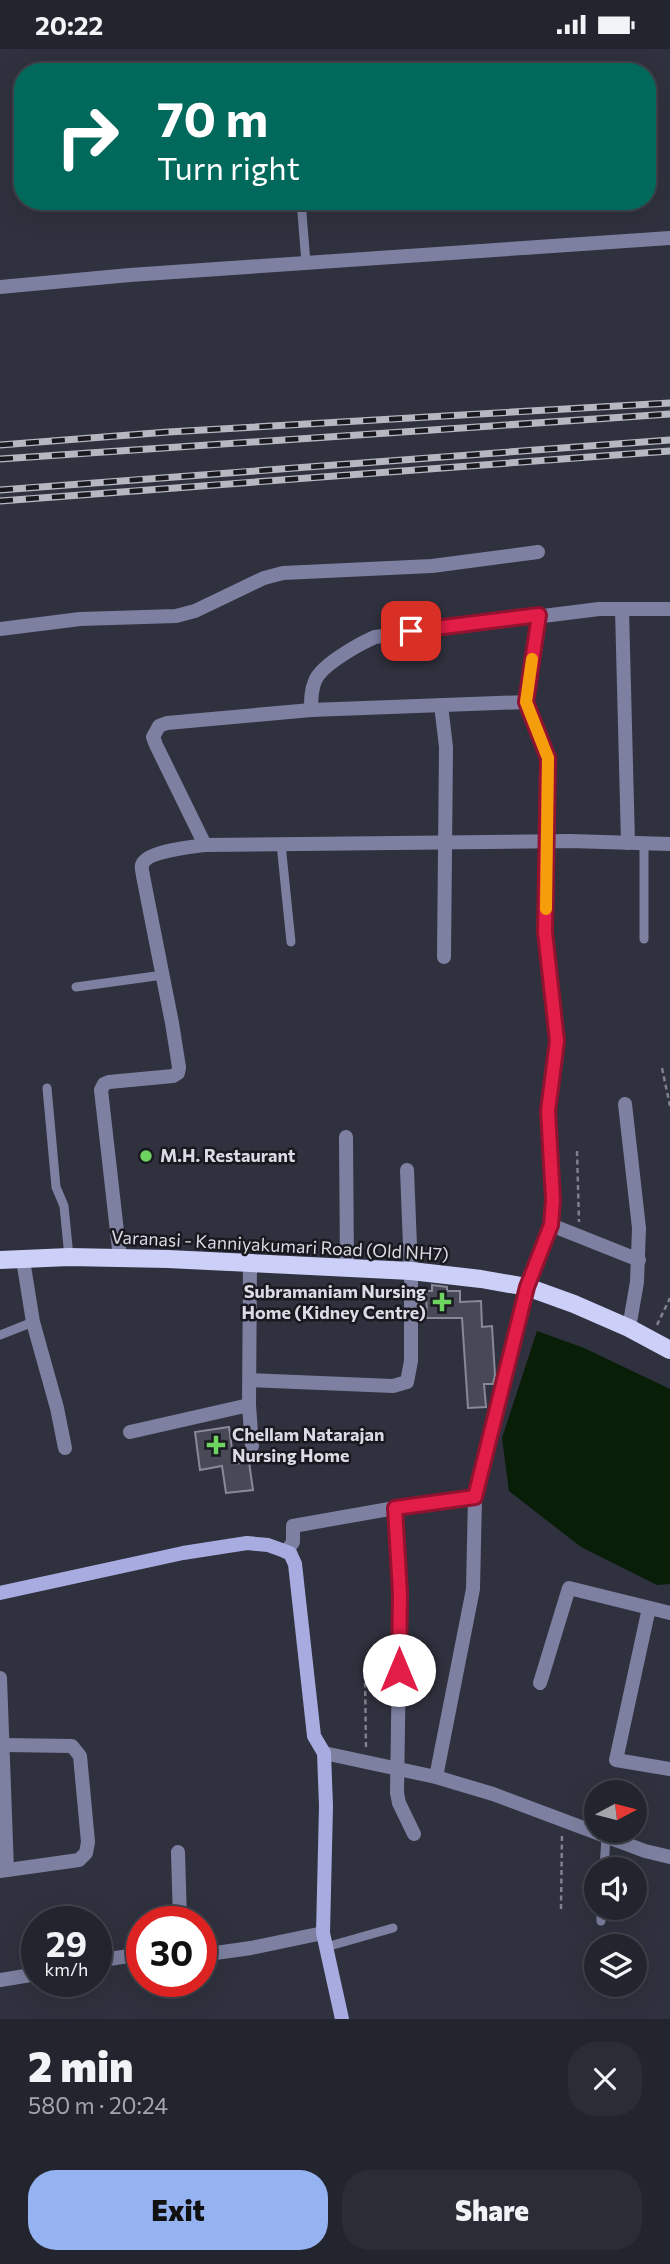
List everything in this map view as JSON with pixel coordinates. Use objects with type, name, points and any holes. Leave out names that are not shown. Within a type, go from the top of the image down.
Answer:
[{"type":"main road","name":"Varanasi - Kanniyakumari Road (Old NH7)","points":[[0,1261],[69,1257],[120,1258],[411,1271],[527,1287],[629,1328],[670,1350]]},
{"type":"street","points":[[0,287],[670,238]]},
{"type":"street","points":[[0,629],[80,619],[176,616],[195,611],[264,578],[283,573],[432,566],[538,552]]},
{"type":"street","points":[[311,710],[316,678],[323,670],[375,636],[599,609],[670,609]]},
{"type":"street","points":[[622,609],[628,843]]},
{"type":"street","points":[[436,1777],[473,1589],[475,1497],[527,1287],[551,1225],[553,1200],[548,1111],[557,1041],[545,932],[548,758],[526,702],[539,615]]},
{"type":"street","points":[[205,845],[153,737],[155,730],[167,723],[311,710],[526,702]]},
{"type":"street","points":[[441,705],[446,747],[444,957]]},
{"type":"street","points":[[120,1258],[101,1090],[104,1084],[109,1082],[173,1076],[178,1073],[172,1023],[142,865],[147,858],[155,854],[205,845],[548,842],[670,844]]},
{"type":"street","points":[[625,1104],[639,1228],[639,1260],[629,1328]]},
{"type":"street","points":[[346,1137],[347,1268]]},
{"type":"street","points":[[250,1380],[402,1385],[407,1382],[410,1368],[411,1271],[407,1170]]},
{"type":"street","points":[[551,1225],[639,1260]]},
{"type":"street","points":[[23,1260],[33,1322],[65,1448]]},
{"type":"street","points":[[250,1263],[249,1405],[252,1446]]},
{"type":"street","points":[[130,1432],[249,1405]]},
{"type":"street","points":[[286,1552],[293,1542],[293,1526],[475,1497]]},
{"type":"street","points":[[395,1508],[400,1593],[397,1770],[399,1804],[414,1834]]},
{"type":"street","points":[[0,1593],[183,1553],[247,1543],[268,1545],[290,1553],[295,1565],[314,1736],[324,1753],[324,1940],[342,2019]]},
{"type":"street","points":[[540,1683],[569,1588],[670,1613]]},
{"type":"street","points":[[649,1608],[616,1760],[670,1769]]},
{"type":"street","points":[[0,1678],[4,1745],[4,1871],[79,1860],[86,1853],[88,1842],[80,1756],[76,1749],[72,1745],[4,1745]]},
{"type":"street","points":[[324,1753],[436,1777],[493,1794],[584,1828]]},
{"type":"street","points":[[627,1843],[670,1857]]},
{"type":"street","points":[[178,1852],[180,1906]]},
{"type":"street","points":[[217,1953],[324,1940]]},
{"type":"street","points":[[0,1980],[21,1977]]},
{"type":"lane","points":[[302,210],[306,263]]},
{"type":"lane","points":[[643,843],[644,939]]},
{"type":"lane","points":[[281,844],[291,942]]},
{"type":"lane","points":[[76,987],[163,975]]},
{"type":"lane","points":[[47,1088],[56,1187],[64,1206],[69,1257]]},
{"type":"lane","points":[[0,1335],[33,1322]]},
{"type":"lane","points":[[324,1940],[393,1928]]},
{"type":"path","points":[[662,1068],[670,1106]]},
{"type":"path","points":[[577,1151],[580,1212],[577,1236]]},
{"type":"path","points":[[650,1341],[670,1298]]},
{"type":"path","points":[[366,1674],[366,1762]]},
{"type":"path","points":[[561,1909],[562,1820]]},
{"type":"shaded area","points":[[537,1331],[584,1348],[670,1389],[670,1584],[657,1585],[581,1547],[509,1491],[502,1438]]},
{"type":"building","points":[[432,1285],[447,1287],[447,1291],[460,1291],[460,1302],[481,1301],[482,1327],[492,1326],[495,1375],[493,1384],[484,1384],[486,1407],[468,1408],[462,1318],[427,1318],[426,1291],[432,1291]]},
{"type":"building","points":[[229,1427],[234,1464],[249,1462],[253,1490],[226,1493],[222,1466],[200,1470],[195,1432]]},
{"type":"railway","points":[[0,445],[168,432],[670,403]]},
{"type":"railway","points":[[0,459],[670,414]]},
{"type":"railway","points":[[0,490],[670,440]]},
{"type":"railway","points":[[0,501],[670,451]]},
{"type":"slow traffic","points":[[532,659],[526,702],[548,758],[546,909]]},
{"type":"place","name":"M.H. Restaurant","points":[[146,1156]]},
{"type":"place","name":"Subramaniam Nursing Home (Kidney Centre)","points":[[442,1302]]},
{"type":"place","name":"Chellam Natarajan Nursing Home","points":[[216,1445]]},
{"type":"route","points":[[399,1670],[400,1593],[395,1508],[475,1497],[527,1287],[551,1225],[553,1200],[548,1111],[557,1041],[545,932],[548,758],[526,702],[539,615],[411,631]]}]
